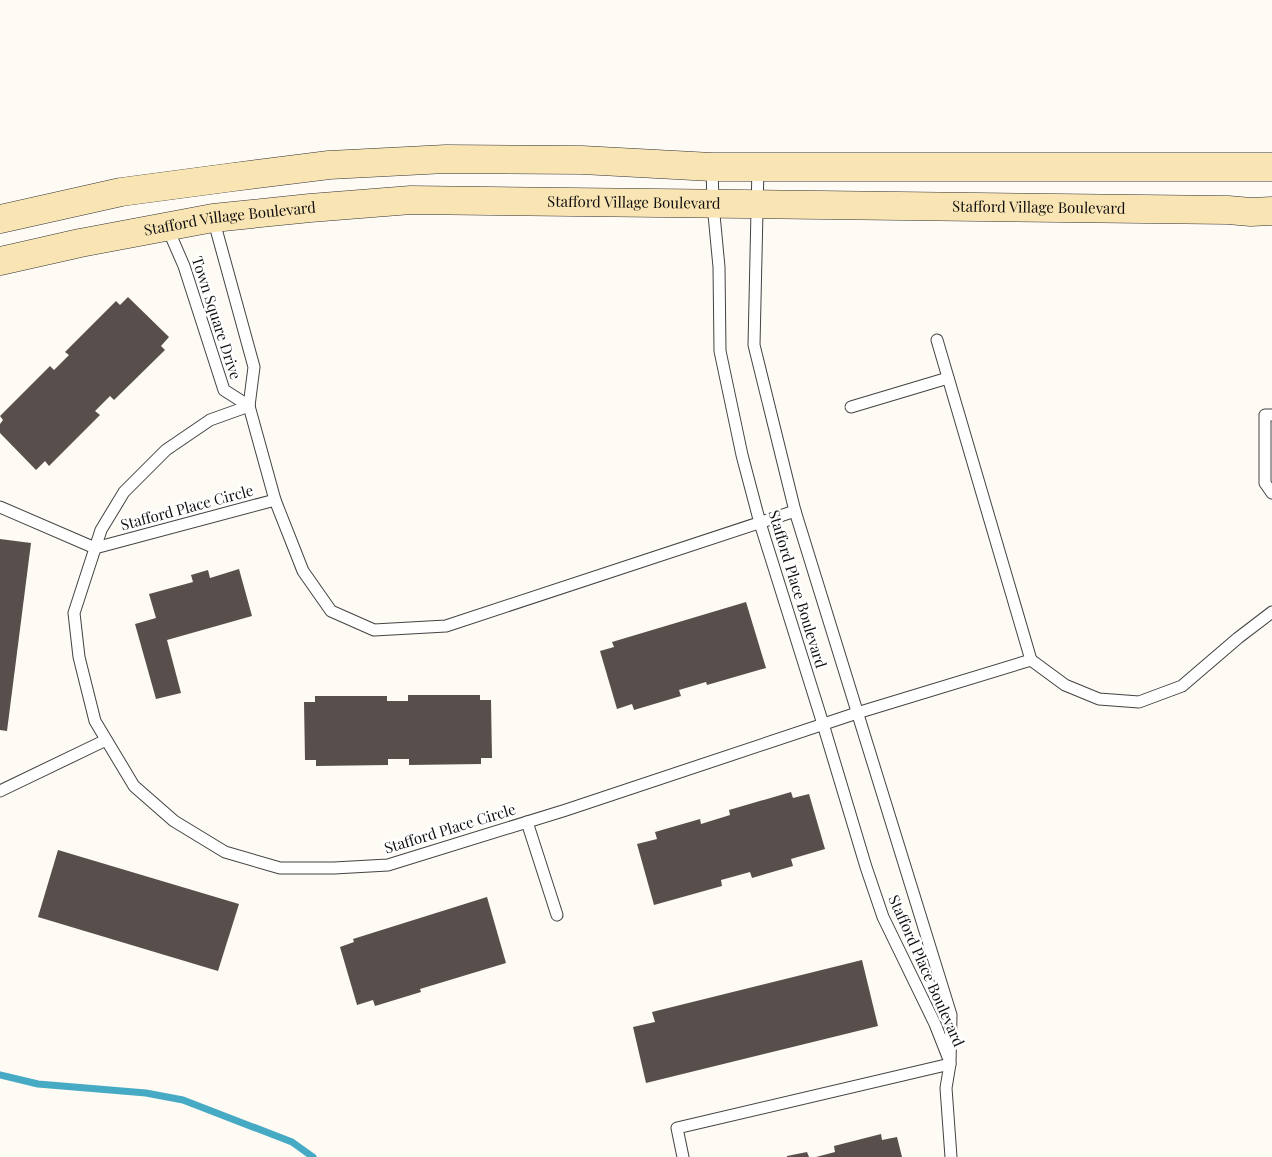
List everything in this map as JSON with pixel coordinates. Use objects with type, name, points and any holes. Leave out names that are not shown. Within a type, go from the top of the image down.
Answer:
[{"type":"main road","points":[[0,219],[121,192],[330,165],[446,159],[563,160],[758,167],[1272,167]]},
{"type":"main road","name":"Stafford Village Boulevard","points":[[0,262],[80,243],[213,218],[411,200],[1272,211]]},
{"type":"lane","name":"Stafford Place Boulevard","points":[[712,166],[713,204],[719,267],[720,350],[742,455],[760,523],[883,917],[935,1024],[950,1064]]},
{"type":"lane","name":"Stafford Place Boulevard","points":[[758,167],[754,345],[795,511],[951,1016],[950,1064]]},
{"type":"lane","name":"Town Square Drive","points":[[213,218],[254,367],[249,406],[275,500]]},
{"type":"lane","name":"Town Square Drive","points":[[168,227],[184,266],[224,390],[249,406]]},
{"type":"lane","points":[[937,340],[1031,660],[1065,685],[1099,699],[1139,702],[1182,686],[1238,638],[1272,612]]},
{"type":"lane","points":[[851,407],[948,378]]},
{"type":"lane","name":"Stafford Place Circle","points":[[249,406],[210,420],[166,450],[124,492],[101,530],[74,613],[78,657],[95,721],[134,786],[174,821],[225,852],[280,868],[388,865],[527,822],[857,713],[1031,660]]},
{"type":"lane","points":[[1272,415],[1265,415],[1265,483],[1272,493]]},
{"type":"lane","name":"Stafford Place Circle","points":[[95,548],[275,500],[303,571],[331,611],[374,630],[446,626],[795,511]]},
{"type":"lane","points":[[0,507],[95,548]]},
{"type":"lane","points":[[0,792],[106,740]]},
{"type":"lane","points":[[527,822],[557,916]]},
{"type":"lane","points":[[683,1157],[677,1128],[950,1064],[946,1088],[951,1157]]},
{"type":"building","points":[[128,297],[169,337],[161,346],[165,350],[114,400],[110,396],[95,411],[100,415],[49,466],[45,461],[36,470],[0,433],[0,424],[3,420],[0,416],[50,366],[54,370],[69,355],[65,352],[116,301],[120,305]]},
{"type":"building","points":[[0,539],[31,543],[7,731],[0,730]]},
{"type":"building","points":[[239,569],[252,616],[167,640],[181,693],[156,699],[135,624],[156,618],[149,594],[193,582],[191,575],[208,570],[210,578]]},
{"type":"building","points":[[746,602],[766,668],[707,685],[706,682],[679,690],[681,696],[634,710],[632,704],[617,709],[600,651],[614,647],[612,642]]},
{"type":"building","points":[[408,695],[480,695],[480,700],[491,700],[492,758],[481,758],[481,764],[409,765],[409,759],[388,759],[388,765],[316,766],[316,760],[305,760],[304,702],[315,702],[315,696],[387,696],[387,701],[408,701]]},
{"type":"building","points":[[791,792],[793,798],[809,794],[825,849],[791,859],[793,866],[752,878],[750,872],[721,880],[722,886],[654,905],[637,844],[657,839],[655,832],[700,819],[701,824],[730,815],[729,810]]},
{"type":"building","points":[[58,850],[239,904],[218,971],[38,917]]},
{"type":"building","points":[[487,897],[506,963],[420,989],[421,992],[375,1006],[373,1000],[357,1005],[340,947],[354,942],[353,939]]},
{"type":"building","points":[[862,960],[878,1026],[646,1083],[633,1027],[655,1022],[652,1012]]},
{"type":"building","points":[[881,1134],[882,1140],[897,1137],[902,1157],[816,1157],[835,1152],[834,1146]]},
{"type":"building","points":[[807,1152],[809,1157],[787,1157],[787,1156]]},
{"type":"waterway","points":[[0,1075],[38,1084],[146,1093],[183,1100],[292,1142],[313,1157]]}]
